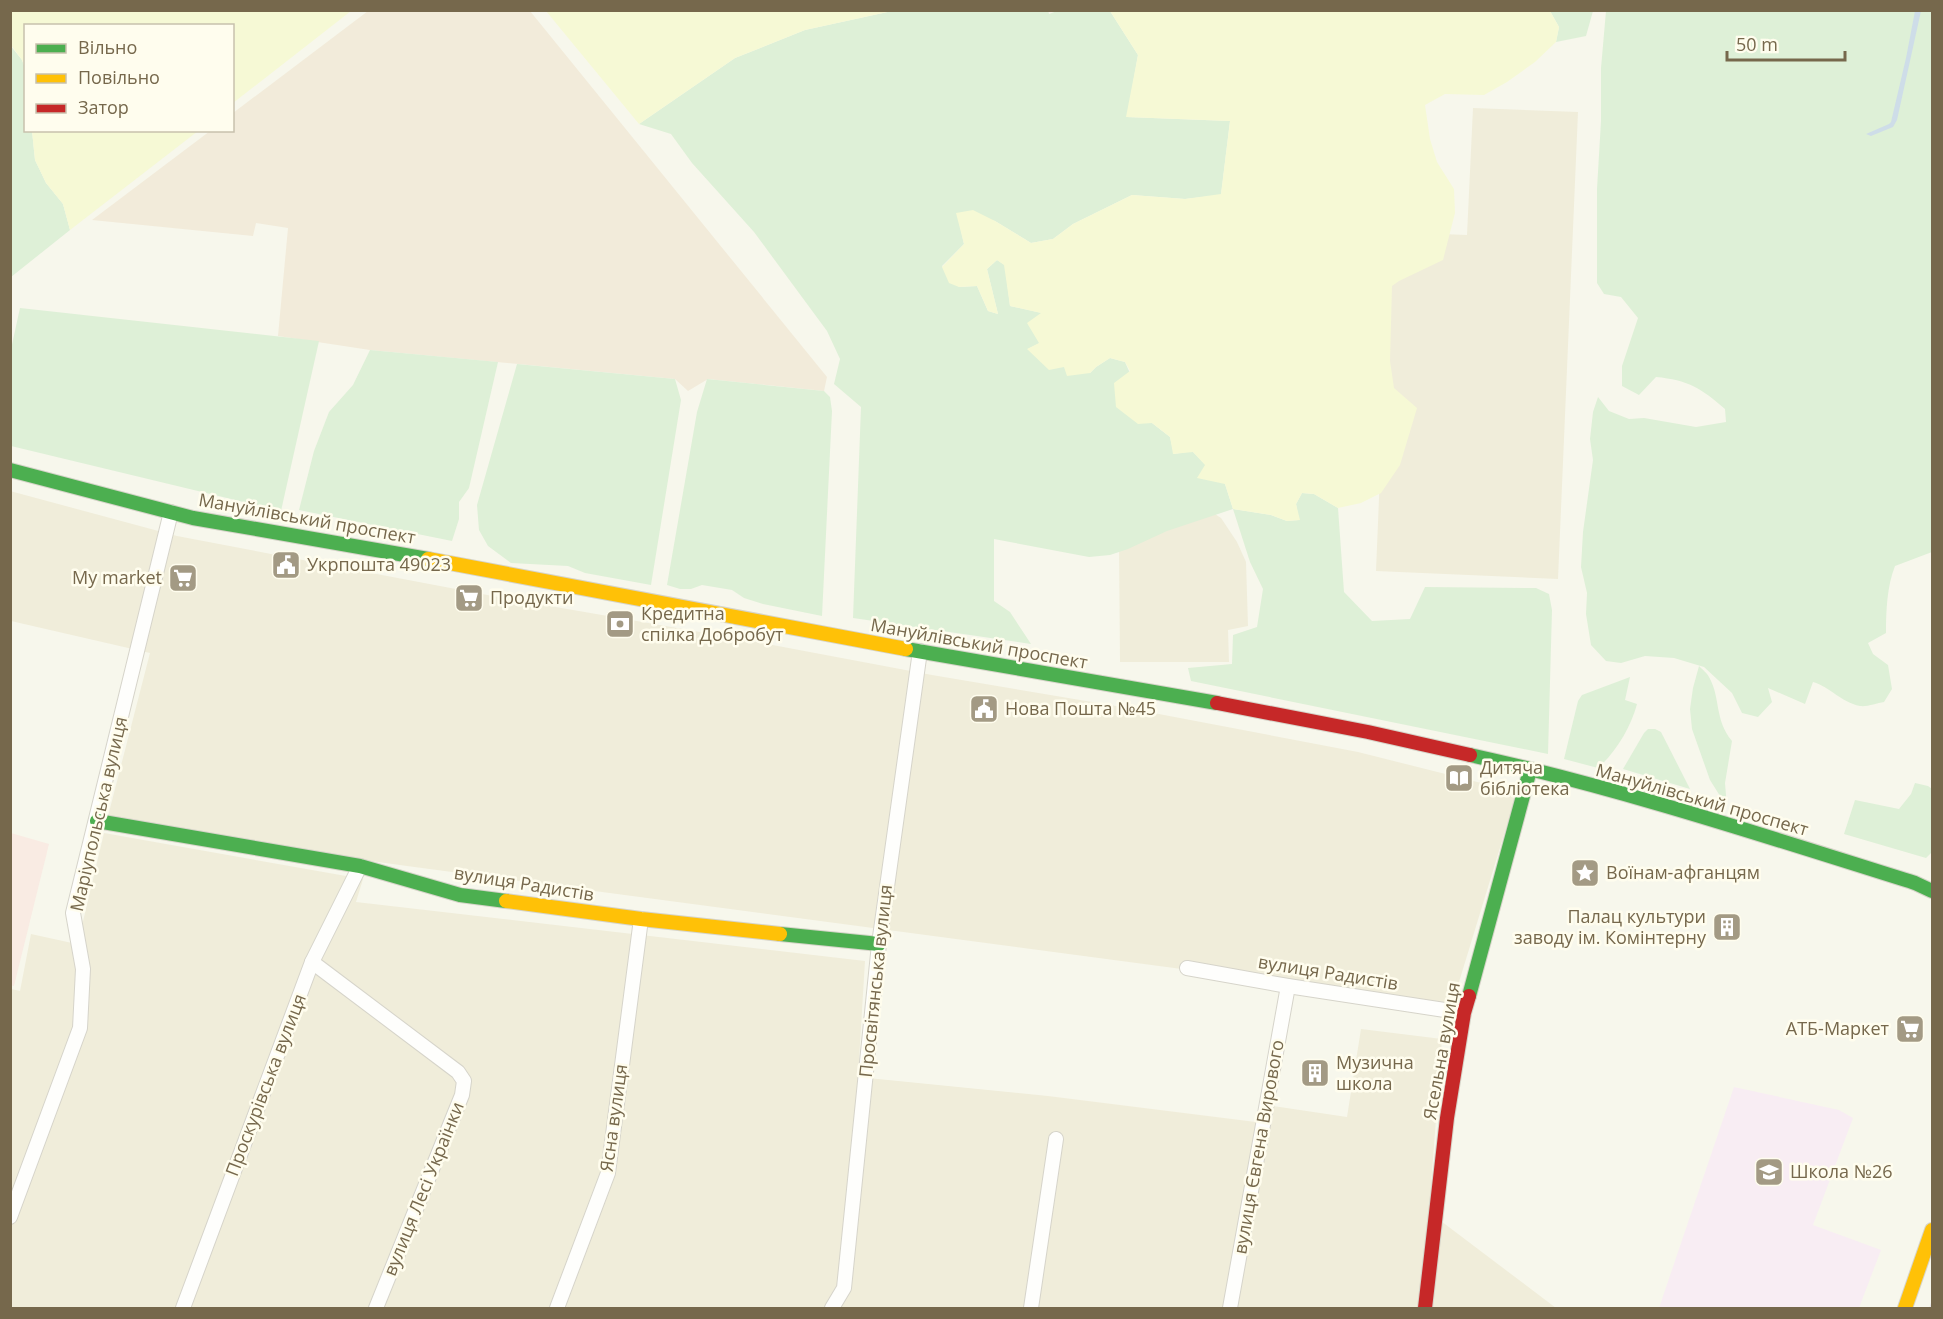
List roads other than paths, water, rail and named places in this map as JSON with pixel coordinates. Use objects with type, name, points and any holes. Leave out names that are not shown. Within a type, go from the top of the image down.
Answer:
[{"type":"main road","name":"Мануйлівський проспект","points":[[10,470],[171,512],[228,524],[455,564],[783,627],[1101,684],[1170,694],[1368,732],[1530,770],[1705,818],[1915,883],[1932,885]]},
{"type":"main road","name":"Ясельна вулиця","points":[[1425,1308],[1447,1118],[1464,1013],[1530,770]]},
{"type":"main road","name":"вулиця Радистів","points":[[97,821],[360,866],[460,895],[641,920],[879,944]]},
{"type":"main road","points":[[1905,1308],[1932,1230]]},
{"type":"street","name":"Маріупольська вулиця","points":[[10,1217],[80,1028],[83,969],[74,913],[171,512]]},
{"type":"street","name":"Просвітянська вулиця","points":[[832,1308],[844,1288],[879,944],[920,651]]},
{"type":"street","name":"Проскурівська вулиця","points":[[183,1308],[312,962],[360,866]]},
{"type":"street","name":"Ясна вулиця","points":[[557,1308],[608,1173],[641,920]]},
{"type":"street","name":"вулиця Лесі Українки","points":[[312,962],[458,1072],[464,1082],[462,1095],[376,1308]]},
{"type":"street","name":"вулиця Радистів","points":[[1187,968],[1464,1013]]},
{"type":"street","name":"вулиця Євгена Вирового","points":[[1230,1308],[1288,986]]},
{"type":"street","points":[[1031,1308],[1056,1139]]},
{"type":"tram line","points":[[1930,1308],[1932,1302]]},
{"type":"place","name":"Укрпошта 49023","points":[[286,565]]},
{"type":"place","name":"My market","points":[[183,578]]},
{"type":"place","name":"Продукти","points":[[469,598]]},
{"type":"place","name":"Кредитна спілка Добробут","points":[[620,624]]},
{"type":"place","name":"Нова Пошта №45","points":[[984,709]]},
{"type":"place","name":"Дитяча бібліотека","points":[[1459,778]]},
{"type":"place","name":"Воїнам-афганцям","points":[[1585,873]]},
{"type":"place","name":"Палац культури заводу ім. Комінтерну","points":[[1727,927]]},
{"type":"place","name":"АТБ-Маркет","points":[[1910,1029]]},
{"type":"place","name":"Музична школа","points":[[1315,1073]]},
{"type":"place","name":"Школа №26","points":[[1769,1172]]}]
